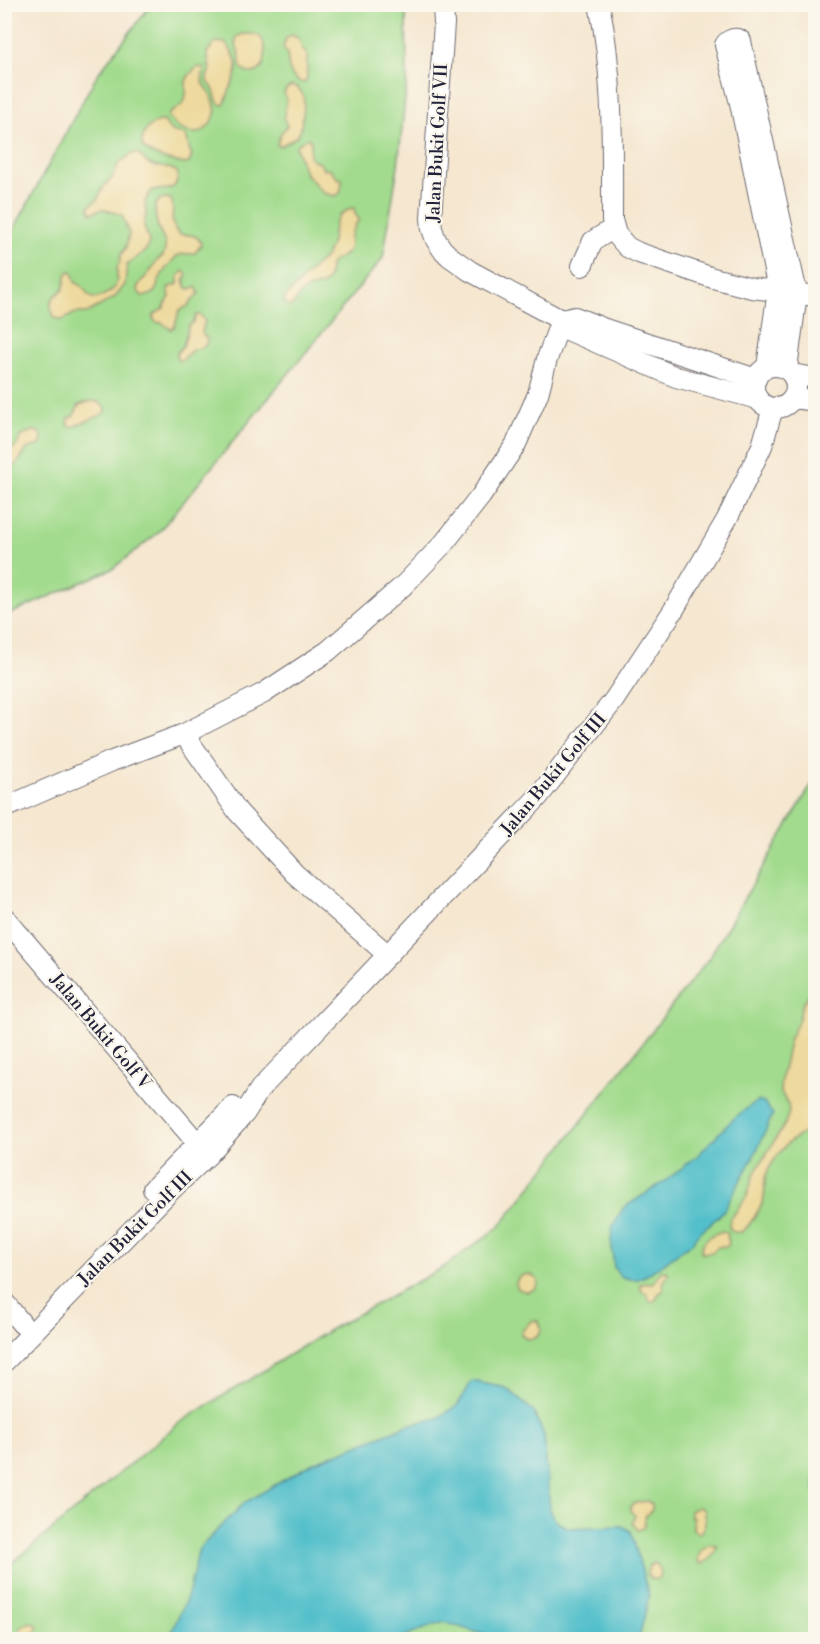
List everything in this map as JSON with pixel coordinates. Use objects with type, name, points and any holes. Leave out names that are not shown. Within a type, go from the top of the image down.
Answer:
[{"type":"street","name":"Jalan Bukit Golf VII","points":[[443,4],[444,23],[431,218],[436,240],[449,256],[470,271],[561,320],[570,331],[676,377],[765,403]]},
{"type":"street","points":[[599,4],[612,98],[612,220],[616,234],[627,247],[639,253],[713,278],[752,288],[797,293]]},
{"type":"street","points":[[756,143],[797,293],[790,372],[796,382],[796,390],[793,398],[784,406],[765,403],[754,388],[797,293]]},
{"type":"street","points":[[582,266],[593,242],[614,228]]},
{"type":"street","name":"Jalan Bukit Golf VII","points":[[561,320],[575,317],[605,329],[761,373]]},
{"type":"street","points":[[4,808],[112,760],[184,734],[264,693],[328,651],[404,585],[444,543],[481,496],[516,444],[538,394],[561,320]]},
{"type":"street","points":[[761,373],[774,365],[781,366],[790,372],[816,378]]},
{"type":"street","points":[[793,398],[816,401]]},
{"type":"street","name":"Jalan Bukit Golf III","points":[[4,1362],[208,1155],[245,1113],[260,1089],[538,797],[615,700],[673,611],[727,519],[762,446],[765,403]]},
{"type":"street","points":[[184,734],[238,812],[295,874],[388,955]]},
{"type":"street","name":"Jalan Bukit Golf V","points":[[4,917],[198,1144]]},
{"type":"street","name":"Jalan Bukit Golf III","points":[[4,1343],[232,1108],[260,1089]]},
{"type":"street","points":[[4,1302],[22,1324]]},
{"type":"green space","points":[[151,5],[406,5],[407,80],[398,165],[383,258],[158,533],[112,569],[5,616],[5,246],[97,75]]},
{"type":"green space","points":[[815,779],[815,1639],[5,1639],[4,1570],[179,1423],[331,1329],[444,1267],[500,1226],[709,958]]},
{"type":"sand","points":[[244,34],[259,36],[264,46],[264,64],[253,73],[246,72],[241,67],[240,55],[236,46],[237,36]]},
{"type":"sand","points":[[292,35],[298,38],[307,54],[307,79],[304,83],[292,76],[287,53],[283,48],[286,38]]},
{"type":"sand","points":[[216,42],[225,43],[236,59],[237,66],[234,80],[223,105],[217,101],[213,88],[207,81],[210,69],[207,52]]},
{"type":"sand","points":[[198,67],[204,68],[202,81],[213,99],[215,115],[207,128],[195,133],[179,128],[168,115],[184,102],[186,81]]},
{"type":"sand","points":[[291,86],[297,87],[304,97],[301,127],[295,137],[279,146],[277,144],[281,133],[287,126],[284,117],[287,100],[284,94]]},
{"type":"sand","points":[[164,121],[170,130],[186,136],[192,155],[189,163],[162,158],[142,146],[146,130],[152,124]]},
{"type":"sand","points":[[308,138],[311,141],[310,157],[320,163],[323,169],[330,169],[337,178],[342,179],[341,191],[338,195],[324,193],[305,173],[296,147]]},
{"type":"sand","points":[[137,153],[149,164],[178,173],[176,184],[173,187],[152,190],[145,201],[144,226],[149,241],[148,247],[127,265],[125,285],[114,298],[87,313],[75,313],[63,320],[55,318],[51,310],[51,301],[63,289],[69,271],[72,272],[75,282],[82,286],[92,298],[98,298],[115,287],[117,268],[129,234],[122,215],[103,209],[91,213],[89,208],[112,178],[119,163]]},
{"type":"sand","points":[[160,199],[171,199],[173,204],[172,220],[175,229],[179,234],[198,238],[201,245],[195,253],[178,255],[160,278],[155,291],[151,295],[142,296],[137,290],[139,284],[165,251],[165,244],[157,225],[155,206]]},
{"type":"sand","points":[[352,208],[359,219],[351,235],[348,251],[331,263],[328,278],[324,284],[304,291],[291,307],[286,305],[285,297],[326,256],[338,217]]},
{"type":"sand","points":[[183,271],[187,274],[184,280],[187,288],[196,287],[199,293],[188,306],[179,311],[175,326],[171,329],[156,322],[153,318],[163,309],[170,297],[168,288],[178,284],[178,277]]},
{"type":"sand","points":[[196,315],[200,315],[205,321],[202,332],[207,338],[206,344],[193,349],[179,361],[176,356],[183,346],[189,325],[194,322]]},
{"type":"sand","points":[[91,401],[99,402],[106,409],[105,412],[73,427],[68,425],[69,418],[73,417],[79,405]]},
{"type":"sand","points":[[32,431],[39,432],[42,436],[41,444],[28,448],[15,466],[5,465],[5,451],[13,448],[20,437]]},
{"type":"sand","points":[[815,985],[816,1110],[814,1119],[806,1132],[787,1144],[775,1158],[766,1175],[764,1198],[758,1211],[744,1230],[734,1232],[729,1226],[730,1220],[747,1196],[754,1174],[785,1124],[789,1112],[788,1104],[780,1091],[781,1079],[790,1038],[798,1022],[802,1005]]},
{"type":"sand","points":[[723,1231],[727,1233],[729,1244],[727,1246],[717,1247],[713,1252],[701,1252],[705,1240]]},
{"type":"sand","points":[[662,1271],[668,1272],[663,1283],[663,1291],[658,1294],[656,1300],[650,1302],[647,1294],[641,1290],[640,1284],[653,1283]]},
{"type":"sand","points":[[526,1274],[532,1275],[538,1281],[535,1289],[527,1292],[518,1289],[516,1284],[518,1278]]},
{"type":"sand","points":[[532,1320],[538,1321],[541,1330],[535,1338],[527,1339],[521,1334]]},
{"type":"sand","points":[[647,1501],[652,1504],[652,1510],[645,1516],[644,1528],[638,1530],[632,1523],[635,1515],[630,1508],[635,1503]]},
{"type":"sand","points":[[698,1507],[704,1509],[705,1524],[698,1533],[693,1529],[693,1518],[690,1517],[690,1511]]},
{"type":"sand","points":[[708,1545],[717,1546],[711,1557],[701,1564],[698,1560],[699,1555]]},
{"type":"sand","points":[[654,1563],[661,1572],[660,1578],[657,1579],[652,1579],[647,1574],[649,1566]]},
{"type":"sand","points":[[31,1622],[37,1625],[37,1631],[28,1639],[13,1639],[25,1624]]},
{"type":"water","points":[[757,1101],[764,1103],[773,1114],[757,1150],[724,1210],[699,1233],[693,1242],[647,1275],[638,1279],[620,1276],[614,1268],[611,1240],[612,1228],[623,1208],[664,1182],[697,1156],[734,1118]]},
{"type":"water","points":[[472,1381],[506,1388],[533,1411],[544,1435],[550,1509],[555,1520],[568,1528],[622,1526],[631,1531],[649,1596],[639,1639],[486,1639],[485,1635],[444,1622],[400,1639],[166,1639],[188,1595],[199,1549],[244,1503],[313,1463],[408,1425],[438,1418],[457,1406]]}]
